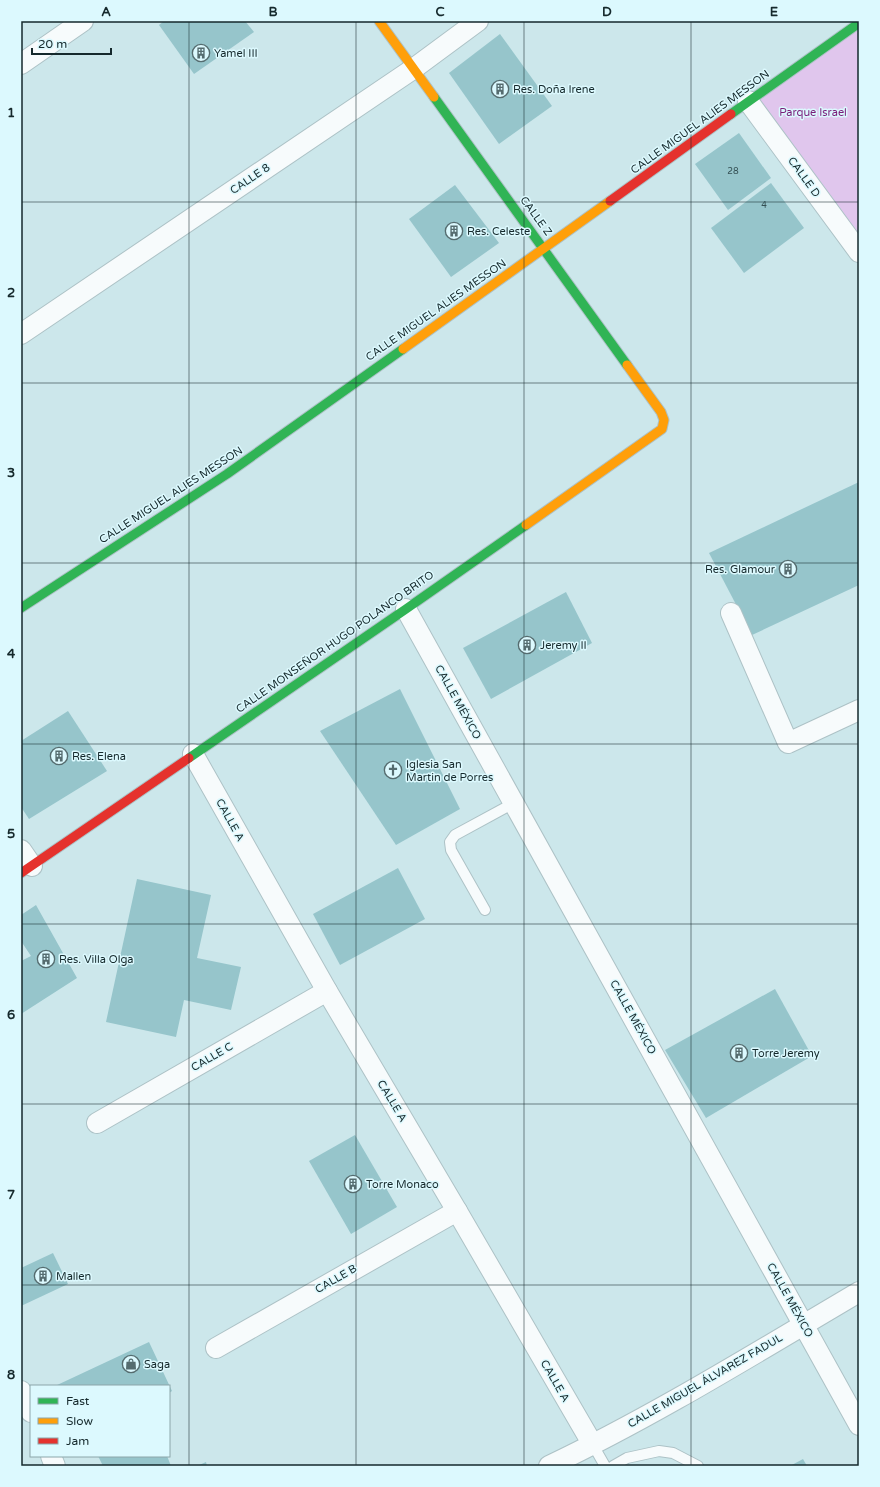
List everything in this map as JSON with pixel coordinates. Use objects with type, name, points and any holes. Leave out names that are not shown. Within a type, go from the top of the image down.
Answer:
[{"type":"street","points":[[21,64],[83,21]]},
{"type":"street","name":"CALLE Z","points":[[378,21],[544,248],[661,412],[664,420],[662,429]]},
{"type":"street","name":"CALLE 8","points":[[21,334],[413,69],[478,21]]},
{"type":"street","name":"CALLE MIGUEL ALIES MESSON","points":[[21,608],[227,474],[859,23]]},
{"type":"street","name":"CALLE D","points":[[748,101],[859,252]]},
{"type":"street","name":"CALLE MONSEÑOR HUGO POLANCO BRITO","points":[[26,870],[406,609],[662,429]]},
{"type":"street","name":"CALLE MÉXICO","points":[[406,609],[859,1425]]},
{"type":"street","points":[[731,613],[788,743],[859,710]]},
{"type":"street","name":"CALLE A","points":[[193,754],[326,991],[593,1445]]},
{"type":"street","points":[[21,850],[26,870]]},
{"type":"street","name":"CALLE C","points":[[97,1123],[326,991]]},
{"type":"street","name":"CALLE B","points":[[216,1348],[456,1211]]},
{"type":"street","name":"CALLE MIGUEL ÁLVAREZ FADUL","points":[[550,1466],[593,1445],[697,1388],[859,1292]]},
{"type":"street","points":[[21,1391],[27,1412]]},
{"type":"lane","points":[[485,910],[451,850],[450,842],[455,835],[514,803]]},
{"type":"lane","points":[[593,1445],[605,1466]]},
{"type":"lane","points":[[612,1466],[626,1458],[659,1451],[672,1454],[698,1466]]},
{"type":"green space","name":"Parque Israel","points":[[859,23],[859,252],[748,101]]},
{"type":"building","name":"Yamel III","points":[[164,21],[245,21],[254,32],[194,74],[159,25]]},
{"type":"building","name":"Res. Doña Irene","points":[[500,34],[552,106],[499,144],[449,73]]},
{"type":"building","points":[[739,133],[771,178],[728,210],[695,164]]},
{"type":"building","points":[[771,183],[804,228],[744,273],[711,228]]},
{"type":"building","name":"Res. Celeste","points":[[455,185],[499,243],[451,277],[409,219]]},
{"type":"building","name":"Res. Glamour","points":[[859,482],[859,585],[752,635],[709,553]]},
{"type":"building","name":"Jeremy II","points":[[566,592],[592,643],[491,699],[463,648]]},
{"type":"building","name":"Iglesia San Martin de Porres","points":[[400,689],[460,809],[396,845],[320,731]]},
{"type":"building","name":"Res. Elena","points":[[68,711],[107,771],[29,819],[21,807],[21,741]]},
{"type":"building","points":[[398,868],[425,919],[340,965],[313,914]]},
{"type":"building","points":[[137,879],[211,895],[197,958],[241,967],[231,1010],[184,1000],[176,1037],[106,1022]]},
{"type":"building","name":"Res. Villa Olga","points":[[36,905],[77,978],[21,1014],[21,961],[31,956],[21,941],[21,915]]},
{"type":"building","name":"Torre Jeremy","points":[[775,989],[812,1056],[706,1118],[665,1050]]},
{"type":"building","name":"Torre Monaco","points":[[355,1135],[397,1207],[351,1234],[309,1161]]},
{"type":"building","name":"Mallen","points":[[53,1253],[68,1284],[21,1306],[21,1268]]},
{"type":"building","name":"Saga","points":[[149,1342],[169,1385],[57,1385]]},
{"type":"building","points":[[98,1457],[167,1457],[171,1466],[103,1466]]},
{"type":"building","points":[[803,1459],[807,1466],[790,1466]]},
{"type":"building","points":[[206,1462],[207,1466],[197,1466]]},
{"type":"traffic: fast","points":[[731,114],[859,23]]},
{"type":"traffic: fast","points":[[434,97],[627,365]]},
{"type":"traffic: fast","points":[[21,608],[227,474],[403,349]]},
{"type":"traffic: fast","points":[[189,758],[526,525]]},
{"type":"traffic: slow","points":[[379,21],[434,97]]},
{"type":"traffic: slow","points":[[403,349],[610,201]]},
{"type":"traffic: slow","points":[[526,525],[662,429],[664,420],[661,412],[627,365]]},
{"type":"traffic: jam","points":[[610,201],[731,114]]},
{"type":"traffic: jam","points":[[21,873],[189,758]]},
{"type":"place","name":"Yamel III","points":[[201,53]]},
{"type":"place","name":"Res. Doña Irene","points":[[500,89]]},
{"type":"place","name":"Res. Celeste","points":[[454,231]]},
{"type":"place","name":"Res. Glamour","points":[[788,569]]},
{"type":"place","name":"Jeremy II","points":[[527,645]]},
{"type":"place","name":"Res. Elena","points":[[59,756]]},
{"type":"place","name":"Iglesia San Martin de Porres","points":[[393,770]]},
{"type":"place","name":"Res. Villa Olga","points":[[46,959]]},
{"type":"place","name":"Torre Jeremy","points":[[739,1053]]},
{"type":"place","name":"Torre Monaco","points":[[353,1184]]},
{"type":"place","name":"Mallen","points":[[43,1276]]},
{"type":"place","name":"Saga","points":[[131,1364]]}]
